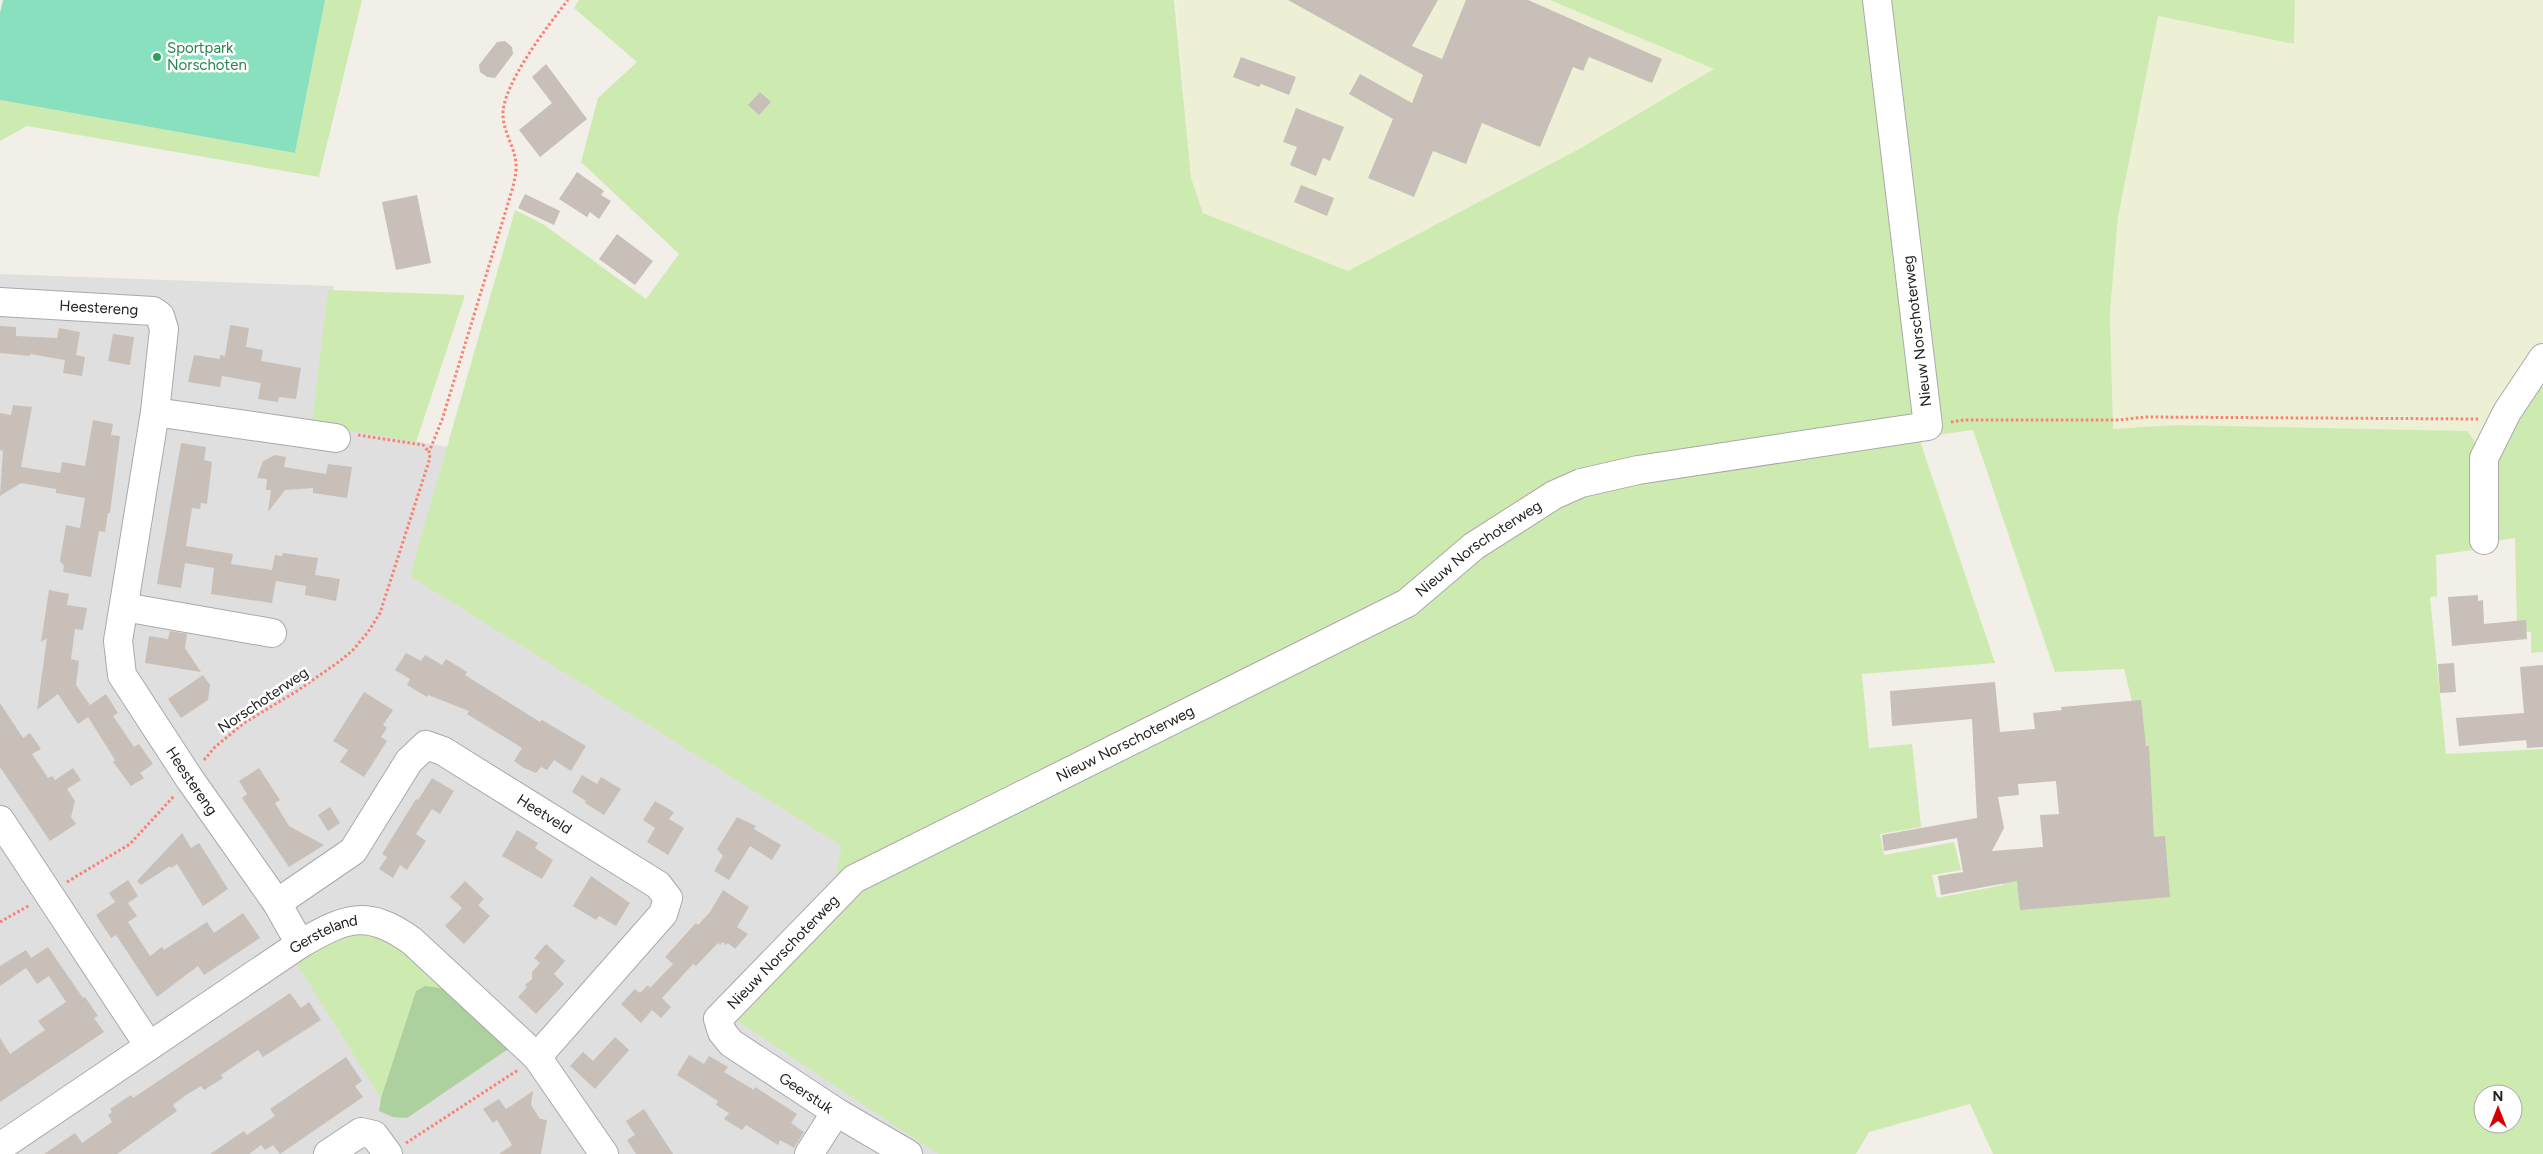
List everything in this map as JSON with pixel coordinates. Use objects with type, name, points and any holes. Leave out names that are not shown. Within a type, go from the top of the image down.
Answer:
[{"type":"street","name":"Nieuw Norschoterweg","points":[[718,1019],[854,879],[1408,603],[1474,546],[1554,495],[1581,482],[1638,470],[1928,426],[1877,0]]},
{"type":"street","name":"Heestereng","points":[[0,302],[153,311],[160,316],[164,329],[155,412],[118,641],[122,675],[189,778],[277,903],[300,944]]},
{"type":"street","points":[[2484,540],[2484,458],[2502,421],[2543,358]]},
{"type":"street","points":[[155,412],[336,438]]},
{"type":"street","points":[[124,607],[272,634]]},
{"type":"street","name":"Heetveld","points":[[277,903],[353,851],[409,761],[426,745],[443,751],[658,885],[668,898],[663,914],[537,1057]]},
{"type":"street","points":[[0,820],[149,1046]]},
{"type":"street","name":"Gersteland","points":[[0,1147],[300,944],[329,927],[354,920],[374,920],[391,926],[412,941],[537,1057],[604,1154]]},
{"type":"street","name":"Geerstuk","points":[[718,1019],[722,1032],[730,1043],[836,1112],[908,1154]]},
{"type":"street","points":[[808,1154],[836,1112]]},
{"type":"street","points":[[328,1154],[362,1132],[374,1135],[396,1149]]},
{"type":"path","name":"Norschoterweg","points":[[0,922],[130,844],[215,747],[244,723],[297,691],[340,661],[368,632],[383,604],[420,491],[430,458],[429,452],[442,420],[513,187],[516,167],[503,116],[506,98],[516,76],[547,26],[568,0]]},
{"type":"path","points":[[1928,426],[1964,420],[2118,420],[2146,417],[2446,418],[2502,421]]},
{"type":"path","points":[[336,438],[347,433],[423,446],[429,452]]},
{"type":"path","points":[[396,1149],[537,1057]]},
{"type":"shaded area","points":[[0,274],[334,286],[314,423],[453,448],[419,575],[904,870],[953,1154],[0,1154]]},
{"type":"green space","name":"Sportpark Norschoten","points":[[3,0],[325,0],[295,153],[0,100],[0,13]]},
{"type":"green space","points":[[325,0],[362,0],[319,177],[27,126],[0,141],[0,100],[295,153]]},
{"type":"green space","points":[[579,0],[1174,0],[1191,178],[1203,213],[1348,271],[1579,149],[1714,69],[1550,0],[1864,0],[1918,420],[1591,466],[1551,483],[1402,601],[866,857],[870,863],[845,877],[836,871],[842,846],[410,576],[515,210],[543,224],[646,299],[679,254],[581,162],[598,98],[637,62],[574,8]]},
{"type":"green space","points":[[1176,0],[1550,0],[1715,69],[1579,149],[1348,271],[1203,213],[1191,178]]},
{"type":"green space","points":[[1884,0],[2295,0],[2294,44],[2158,16],[2118,217],[2110,313],[2113,429],[2175,425],[2467,431],[2476,443],[2474,550],[2436,555],[2437,596],[2430,597],[2446,754],[2543,749],[2543,1154],[1993,1154],[1970,1104],[1869,1132],[1856,1154],[938,1154],[730,1016],[850,887],[1387,629],[1417,611],[1532,515],[1590,486],[1919,438],[1995,663],[1862,674],[1869,748],[1912,744],[1921,827],[1880,834],[1884,855],[1954,842],[1961,870],[1932,875],[1937,898],[2003,885],[1999,863],[2133,849],[2137,722],[2124,669],[2055,672],[1973,430],[1937,435]]},
{"type":"green space","points":[[2295,0],[2543,0],[2543,356],[2476,443],[2466,431],[2175,425],[2113,429],[2110,313],[2118,217],[2158,16],[2294,44]]},
{"type":"green space","points":[[328,290],[465,295],[416,442],[312,424]]},
{"type":"green space","points":[[2543,382],[2543,652],[2531,653],[2531,632],[2517,630],[2515,538],[2489,542],[2495,443]]},
{"type":"green space","points":[[377,931],[449,989],[416,991],[381,1098],[295,961],[333,937]]},
{"type":"green space","points":[[425,986],[449,989],[511,1047],[407,1118],[393,1117],[379,1111],[381,1098],[416,991]]},
{"type":"building","points":[[1288,0],[1438,0],[1412,46],[1442,59],[1466,0],[1528,0],[1662,59],[1652,83],[1589,57],[1583,71],[1573,67],[1540,147],[1482,123],[1466,164],[1433,151],[1414,197],[1368,178],[1393,119],[1349,94],[1360,74],[1412,103],[1423,75]]},
{"type":"building","points":[[505,41],[512,47],[513,54],[495,78],[487,77],[480,72],[479,65],[497,42]]},
{"type":"building","points":[[1241,57],[1296,77],[1289,95],[1261,84],[1259,87],[1233,77]]},
{"type":"building","points":[[546,64],[587,119],[540,157],[519,130],[552,103],[532,77]]},
{"type":"building","points":[[760,92],[771,102],[759,115],[748,105]]},
{"type":"building","points":[[1296,108],[1344,127],[1330,161],[1323,158],[1316,176],[1290,165],[1297,147],[1283,142]]},
{"type":"building","points":[[577,172],[604,191],[601,195],[611,201],[599,219],[590,212],[587,217],[559,199]]},
{"type":"building","points":[[1301,185],[1334,198],[1327,216],[1294,202]]},
{"type":"building","points":[[525,194],[560,211],[554,225],[518,208]]},
{"type":"building","points":[[417,195],[431,263],[396,270],[382,202]]},
{"type":"building","points":[[617,234],[653,261],[635,285],[599,259]]},
{"type":"building","points":[[230,325],[249,328],[246,347],[263,350],[261,361],[301,368],[296,399],[279,397],[278,402],[258,399],[261,383],[222,376],[220,387],[188,382],[194,355],[220,359],[220,355],[225,356]]},
{"type":"building","points":[[0,326],[16,327],[16,336],[57,338],[59,328],[80,332],[76,355],[85,357],[82,376],[63,373],[65,360],[30,354],[30,356],[0,353]]},
{"type":"building","points":[[113,334],[134,337],[130,365],[108,361]]},
{"type":"building","points":[[13,405],[32,407],[21,467],[60,473],[62,462],[85,466],[93,420],[113,424],[111,435],[120,436],[110,513],[108,513],[105,532],[99,531],[91,577],[63,572],[64,566],[60,561],[66,525],[80,528],[85,498],[56,493],[56,489],[21,483],[0,496],[3,451],[0,450],[0,413],[11,415]]},
{"type":"building","points":[[181,443],[206,447],[204,460],[212,462],[207,504],[201,503],[200,509],[192,508],[186,546],[233,554],[231,564],[272,570],[275,555],[282,556],[283,553],[318,558],[315,575],[340,579],[336,601],[305,595],[306,586],[276,581],[272,603],[211,594],[214,568],[185,563],[181,588],[157,584]]},
{"type":"building","points":[[275,455],[286,457],[284,467],[326,474],[328,464],[352,467],[347,498],[313,493],[313,488],[285,490],[268,512],[271,490],[266,490],[267,479],[257,478],[263,461]]},
{"type":"building","points":[[49,590],[69,594],[67,605],[87,608],[83,630],[75,629],[71,659],[79,661],[76,685],[90,705],[106,694],[118,713],[113,716],[134,747],[139,744],[153,764],[140,773],[144,778],[131,786],[113,762],[115,760],[88,717],[78,724],[58,694],[37,710],[47,638],[41,642]]},
{"type":"building","points":[[2478,595],[2478,601],[2483,600],[2484,624],[2526,620],[2527,639],[2452,646],[2448,597]]},
{"type":"building","points":[[170,631],[187,634],[185,648],[201,672],[145,663],[149,636],[168,639]]},
{"type":"building","points":[[406,653],[421,661],[425,655],[442,665],[446,659],[467,672],[465,675],[540,722],[542,720],[586,746],[571,771],[554,760],[547,770],[541,767],[536,773],[524,768],[514,761],[522,748],[467,714],[469,711],[428,695],[427,697],[407,685],[410,679],[395,670]]},
{"type":"building","points":[[2454,663],[2456,692],[2440,693],[2438,664]]},
{"type":"building","points":[[2543,665],[2543,747],[2527,748],[2526,740],[2459,746],[2456,718],[2524,713],[2520,667]]},
{"type":"building","points":[[203,675],[210,685],[208,700],[181,718],[168,699]]},
{"type":"building","points":[[1995,682],[2000,732],[2035,729],[2033,713],[2062,710],[2061,707],[2141,700],[2146,746],[2149,746],[2154,837],[2165,836],[2170,897],[2020,910],[2017,881],[1941,895],[1938,876],[1963,872],[1957,838],[1884,851],[1882,835],[1977,818],[1972,719],[1892,726],[1890,691]],"holes":[[[2056,781],[2059,814],[2040,815],[2043,847],[1992,851],[2004,828],[1998,797],[2019,795],[2018,784]]]},
{"type":"building","points":[[364,692],[393,710],[383,725],[387,728],[381,737],[387,741],[364,777],[340,762],[348,750],[333,741]]},
{"type":"building","points":[[0,703],[23,738],[30,733],[41,749],[32,754],[48,778],[52,776],[55,780],[73,768],[81,780],[67,789],[75,801],[71,817],[76,824],[50,841],[0,767]]},
{"type":"building","points":[[259,768],[280,800],[275,803],[289,826],[324,845],[289,867],[242,798],[247,794],[239,781]]},
{"type":"building","points":[[582,775],[597,784],[601,777],[621,789],[604,815],[572,792]]},
{"type":"building","points":[[432,778],[454,791],[440,814],[432,809],[416,834],[426,841],[407,870],[400,865],[393,878],[379,869],[387,857],[382,854],[416,799],[418,800]]},
{"type":"building","points":[[655,801],[674,812],[669,819],[684,828],[668,855],[647,842],[655,828],[643,820]]},
{"type":"building","points":[[330,807],[340,823],[328,831],[318,815]]},
{"type":"building","points":[[737,817],[756,826],[754,829],[781,845],[772,860],[750,846],[729,880],[714,871],[723,856],[717,849]]},
{"type":"building","points":[[517,830],[538,843],[535,848],[553,860],[542,879],[502,856]]},
{"type":"building","points":[[182,833],[191,848],[199,843],[228,889],[203,906],[177,864],[171,868],[170,866],[141,885],[137,881]]},
{"type":"building","points":[[591,876],[630,903],[616,926],[599,916],[596,920],[573,906]]},
{"type":"building","points":[[128,880],[138,896],[128,903],[137,916],[128,922],[150,956],[162,947],[164,950],[207,922],[214,933],[243,913],[260,938],[204,975],[198,966],[157,997],[116,935],[111,938],[96,915],[115,902],[109,893]]},
{"type":"building","points":[[465,881],[484,899],[478,905],[490,916],[464,944],[445,926],[462,908],[450,897]]},
{"type":"building","points":[[723,890],[749,907],[737,927],[748,934],[735,949],[728,943],[726,945],[723,942],[720,945],[718,943],[696,966],[693,964],[662,998],[671,1007],[661,1018],[652,1010],[641,1023],[621,1004],[635,989],[640,993],[648,985],[650,988],[673,964],[665,957],[696,923],[698,925],[710,912]]},
{"type":"building","points":[[546,944],[565,961],[554,974],[564,984],[536,1014],[518,997],[527,987],[525,985],[532,979],[532,972],[540,963],[534,958]]},
{"type":"building","points":[[48,947],[83,998],[85,997],[98,1016],[94,1018],[104,1032],[0,1102],[0,1038],[10,1054],[45,1030],[38,1021],[66,1002],[49,976],[37,984],[26,968],[0,986],[0,966],[26,950],[31,958]]},
{"type":"building","points":[[290,993],[301,1008],[309,1002],[321,1020],[263,1057],[258,1050],[221,1075],[223,1078],[204,1090],[201,1086],[186,1095],[173,1105],[177,1111],[117,1154],[44,1154],[75,1133],[82,1143],[112,1122],[108,1115],[112,1112],[110,1109],[131,1095],[133,1098]]},
{"type":"building","points":[[615,1037],[629,1050],[595,1089],[570,1066],[583,1052],[593,1061]]},
{"type":"building","points":[[689,1055],[704,1064],[709,1056],[728,1067],[724,1072],[754,1090],[755,1087],[797,1114],[791,1123],[804,1132],[794,1148],[780,1140],[778,1145],[746,1125],[742,1130],[724,1119],[729,1113],[716,1105],[718,1101],[677,1075]]},
{"type":"building","points":[[346,1057],[362,1081],[355,1086],[363,1097],[280,1154],[273,1145],[265,1150],[261,1145],[249,1154],[210,1154],[244,1131],[247,1135],[275,1116],[270,1109]]},
{"type":"building","points":[[533,1091],[531,1105],[540,1119],[547,1120],[541,1154],[499,1154],[512,1145],[497,1120],[493,1123],[483,1109],[499,1099],[506,1109]]},
{"type":"building","points":[[644,1109],[673,1154],[636,1154],[627,1140],[635,1135],[626,1121]]},
{"type":"place","name":"Sportpark Norschoten","points":[[157,57]]}]
